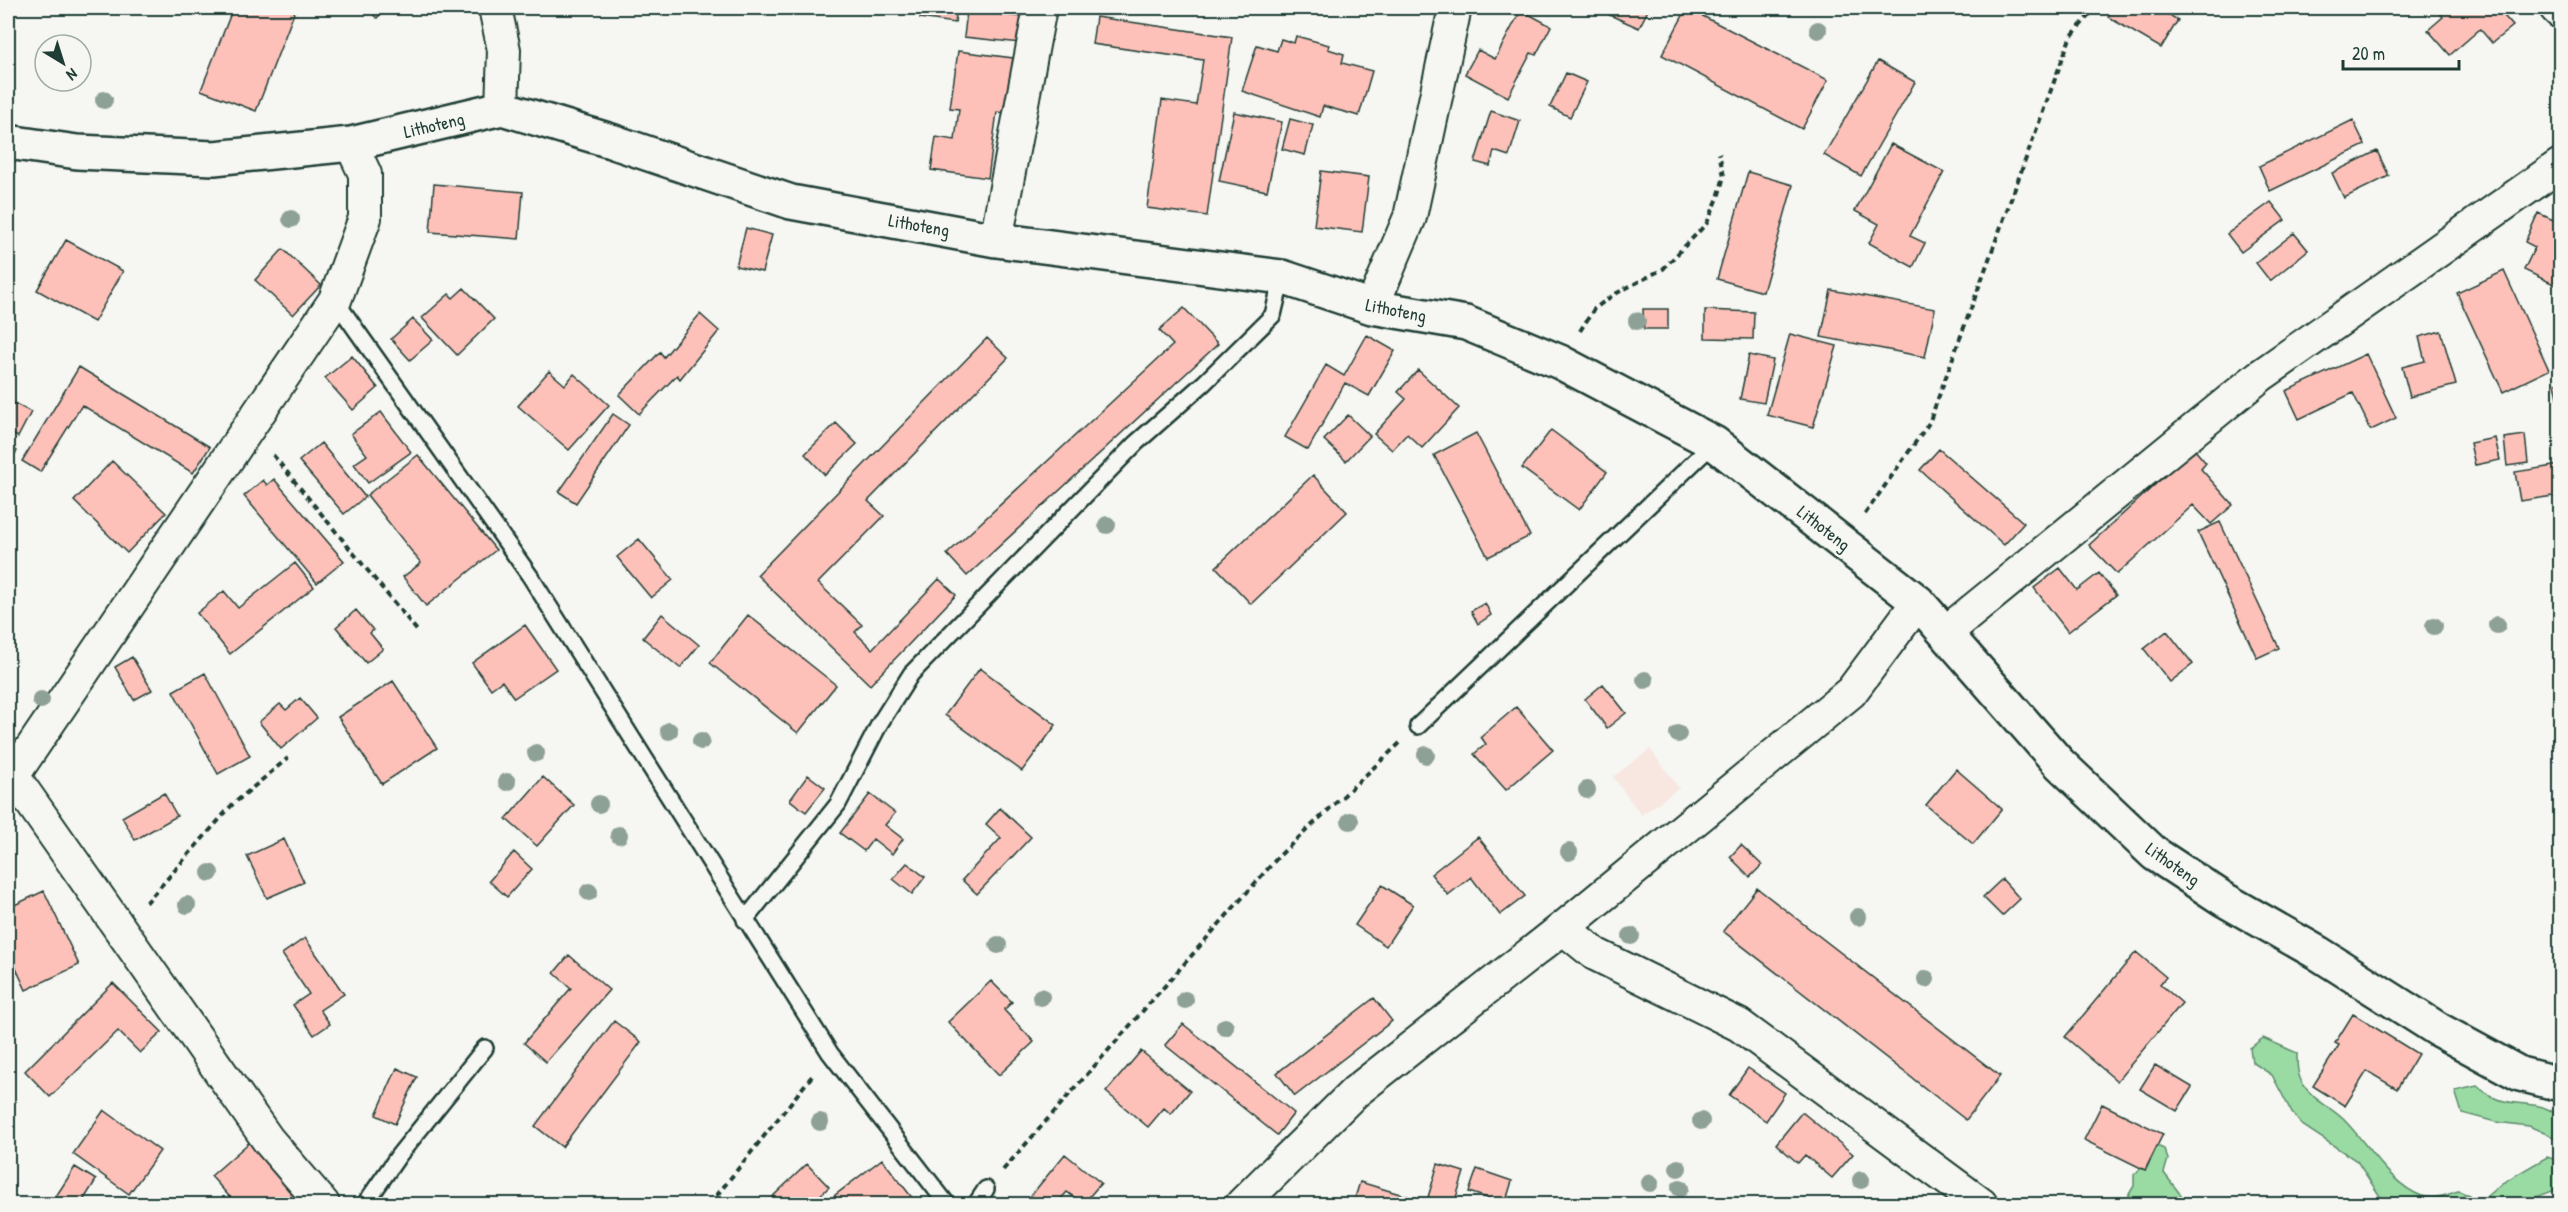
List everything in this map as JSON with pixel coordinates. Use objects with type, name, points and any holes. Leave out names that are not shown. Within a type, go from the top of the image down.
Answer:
[{"type":"main road","name":"Lithoteng","points":[[8,142],[77,152],[214,158],[351,144],[502,108],[611,141],[791,202],[996,240],[1282,277],[1372,307],[1466,323],[1560,362],[1714,443],[1918,602],[2059,763],[2155,854],[2439,1030],[2520,1074],[2560,1084]]},
{"type":"street","points":[[495,8],[504,50],[502,108]]},
{"type":"street","points":[[996,240],[1040,8]]},
{"type":"street","points":[[1372,307],[1410,217],[1455,8]]},
{"type":"street","points":[[2556,8],[2560,12]]},
{"type":"street","points":[[323,1204],[268,1140],[122,931],[10,779],[334,300],[365,218],[365,174],[351,144]]},
{"type":"street","points":[[1945,633],[2260,376],[2560,165]]},
{"type":"street","points":[[1242,1204],[1354,1092],[1563,928],[1851,692],[1918,602]]},
{"type":"street","points":[[1563,928],[1595,954],[1739,1025],[1981,1204]]},
{"type":"lane","points":[[745,920],[838,804],[880,723],[911,674],[1136,443],[1204,383],[1273,315],[1282,277]]},
{"type":"lane","points":[[334,300],[530,576],[830,1053],[948,1204]]},
{"type":"lane","points":[[1418,726],[1714,443]]},
{"type":"lane","points":[[364,1204],[399,1155],[485,1048]]},
{"type":"lane","points":[[976,1204],[986,1189]]},
{"type":"path","points":[[1844,543],[1929,423],[2070,38],[2095,8]]},
{"type":"path","points":[[1560,362],[1594,309],[1613,295],[1663,269],[1707,223],[1718,198],[1724,176],[1719,153]]},
{"type":"path","points":[[249,426],[419,633]]},
{"type":"path","points":[[986,1189],[1279,856],[1418,726]]},
{"type":"path","points":[[122,931],[232,805],[288,758]]},
{"type":"path","points":[[710,1204],[830,1053]]},
{"type":"shaded area","points":[[1650,749],[1679,788],[1641,815],[1613,777]]},
{"type":"green space","points":[[2263,1038],[2297,1053],[2298,1073],[2308,1090],[2342,1118],[2400,1183],[2411,1191],[2426,1197],[2458,1191],[2469,1195],[2467,1204],[2385,1204],[2357,1161],[2302,1125],[2292,1113],[2272,1075],[2252,1062],[2250,1048]]},
{"type":"green space","points":[[2477,1086],[2500,1100],[2542,1107],[2560,1115],[2560,1140],[2529,1126],[2496,1122],[2462,1113],[2455,1091]]},
{"type":"green space","points":[[2157,1146],[2164,1149],[2168,1159],[2164,1173],[2181,1195],[2181,1204],[2123,1204],[2134,1186],[2134,1175],[2141,1168],[2146,1170]]},
{"type":"green space","points":[[2547,1157],[2560,1161],[2560,1188],[2519,1204],[2480,1204],[2502,1183]]},
{"type":"building","points":[[233,8],[296,8],[256,111],[201,90]]},
{"type":"building","points":[[365,8],[386,8],[377,18]]},
{"type":"building","points":[[922,8],[957,8],[955,23],[920,18]]},
{"type":"building","points":[[1594,8],[1649,8],[1639,28]]},
{"type":"building","points":[[1687,8],[1828,80],[1802,129],[1662,55]]},
{"type":"building","points":[[2113,8],[2157,8],[2178,20],[2161,48],[2108,17]]},
{"type":"building","points":[[2435,8],[2497,8],[2513,26],[2492,43],[2480,29],[2450,55],[2428,30],[2443,17]]},
{"type":"building","points":[[1521,10],[1551,26],[1536,55],[1531,53],[1508,97],[1465,74],[1478,50],[1495,59]]},
{"type":"building","points":[[967,11],[1024,17],[1021,43],[964,37]]},
{"type":"building","points":[[1096,17],[1232,37],[1207,216],[1147,208],[1162,100],[1196,105],[1203,60],[1092,44]]},
{"type":"building","points":[[1296,36],[1329,45],[1328,49],[1344,54],[1342,63],[1372,71],[1359,116],[1323,106],[1320,117],[1242,91],[1257,45],[1277,51],[1281,39],[1294,43]]},
{"type":"building","points":[[958,51],[1013,58],[1005,113],[997,112],[988,178],[931,170],[936,137],[955,140],[959,109],[950,108]]},
{"type":"building","points":[[1878,61],[1915,82],[1861,176],[1824,155]]},
{"type":"building","points":[[1566,73],[1587,82],[1570,117],[1550,107]]},
{"type":"building","points":[[1491,111],[1520,121],[1509,156],[1494,151],[1490,166],[1475,162]]},
{"type":"building","points":[[1234,112],[1282,122],[1267,191],[1219,181]]},
{"type":"building","points":[[1290,119],[1313,125],[1305,155],[1282,149]]},
{"type":"building","points":[[2353,120],[2365,145],[2270,191],[2259,166]]},
{"type":"building","points":[[1891,144],[1944,172],[1910,236],[1925,243],[1913,267],[1869,243],[1879,224],[1855,211]]},
{"type":"building","points":[[2377,151],[2389,176],[2344,198],[2332,173]]},
{"type":"building","points":[[1321,171],[1369,177],[1362,232],[1314,226]]},
{"type":"building","points":[[1748,172],[1793,185],[1763,292],[1717,279]]},
{"type":"building","points":[[434,184],[523,192],[519,239],[430,232]]},
{"type":"building","points":[[2271,202],[2285,220],[2241,252],[2227,234]]},
{"type":"building","points":[[2538,213],[2560,223],[2560,287],[2524,270],[2535,247],[2525,242]]},
{"type":"building","points":[[746,228],[772,235],[762,272],[736,266]]},
{"type":"building","points":[[2294,233],[2308,250],[2270,281],[2256,263]]},
{"type":"building","points":[[66,240],[123,271],[94,322],[37,290]]},
{"type":"building","points":[[283,249],[321,285],[293,315],[255,280]]},
{"type":"building","points":[[2504,271],[2549,370],[2503,392],[2457,293]]},
{"type":"building","points":[[464,288],[494,319],[457,355],[422,318],[449,294],[453,298]]},
{"type":"building","points":[[1831,290],[1935,309],[1925,357],[1821,337]]},
{"type":"building","points":[[1184,308],[1218,344],[967,576],[947,554],[1173,345],[1159,330]]},
{"type":"building","points":[[1643,309],[1668,309],[1668,329],[1644,329]]},
{"type":"building","points":[[1705,310],[1754,312],[1753,339],[1705,338]]},
{"type":"building","points":[[700,314],[719,331],[680,379],[677,375],[639,414],[619,395],[660,352],[664,357]]},
{"type":"building","points":[[413,319],[433,340],[410,360],[391,339]]},
{"type":"building","points":[[2441,331],[2456,385],[2410,397],[2402,367],[2425,361],[2419,337]]},
{"type":"building","points":[[1790,334],[1837,346],[1813,427],[1767,415]]},
{"type":"building","points":[[1367,335],[1395,351],[1369,396],[1345,383],[1308,450],[1285,437],[1326,365],[1344,376]]},
{"type":"building","points":[[987,338],[1008,358],[868,501],[884,516],[818,583],[862,625],[855,632],[872,649],[939,579],[956,595],[870,685],[757,575]]},
{"type":"building","points":[[2366,354],[2396,418],[2371,430],[2353,393],[2299,419],[2286,391]]},
{"type":"building","points":[[1749,355],[1773,360],[1764,403],[1740,399]]},
{"type":"building","points":[[352,356],[378,388],[353,410],[325,378]]},
{"type":"building","points":[[79,367],[210,447],[193,473],[82,405],[40,472],[22,461]]},
{"type":"building","points":[[1418,370],[1459,408],[1422,448],[1407,434],[1392,450],[1374,434],[1406,399],[1398,392]]},
{"type":"building","points":[[549,371],[565,385],[574,374],[609,405],[569,450],[518,406]]},
{"type":"building","points":[[2560,382],[2560,401],[2559,402],[2555,383]]},
{"type":"building","points":[[8,400],[31,412],[18,437],[8,432]]},
{"type":"building","points":[[381,412],[411,452],[368,483],[354,464],[367,455],[351,434]]},
{"type":"building","points":[[613,414],[629,425],[576,503],[559,492]]},
{"type":"building","points":[[1348,415],[1370,436],[1346,461],[1324,440]]},
{"type":"building","points":[[836,423],[857,444],[825,475],[805,454]]},
{"type":"building","points":[[1551,430],[1607,472],[1579,510],[1522,468]]},
{"type":"building","points":[[1476,433],[1530,536],[1488,557],[1434,455]]},
{"type":"building","points":[[2525,435],[2528,463],[2507,466],[2504,438]]},
{"type":"building","points":[[2495,438],[2500,460],[2475,465],[2470,443]]},
{"type":"building","points":[[321,443],[365,497],[344,514],[299,461]]},
{"type":"building","points":[[8,445],[17,451],[8,464]]},
{"type":"building","points":[[1939,449],[2024,523],[2004,545],[1920,470]]},
{"type":"building","points":[[2194,449],[2206,463],[2201,469],[2233,505],[2211,524],[2193,505],[2117,574],[2089,545]]},
{"type":"building","points":[[418,455],[496,550],[426,606],[403,577],[421,563],[367,495]]},
{"type":"building","points":[[112,461],[166,513],[127,553],[74,501]]},
{"type":"building","points":[[2560,465],[2560,495],[2520,501],[2515,472]]},
{"type":"building","points":[[1313,475],[1347,512],[1251,604],[1216,567]]},
{"type":"building","points":[[274,479],[344,561],[317,583],[244,496],[263,480],[267,485]]},
{"type":"building","points":[[2220,522],[2279,648],[2257,658],[2198,532]]},
{"type":"building","points":[[639,539],[673,580],[651,598],[617,557]]},
{"type":"building","points":[[295,563],[314,587],[230,654],[197,613],[224,591],[238,608]]},
{"type":"building","points":[[2060,568],[2077,590],[2099,573],[2116,595],[2068,632],[2034,588]]},
{"type":"building","points":[[1485,603],[1491,615],[1478,624],[1471,611]]},
{"type":"building","points":[[356,610],[373,630],[370,633],[383,649],[366,663],[336,627]]},
{"type":"building","points":[[662,614],[699,645],[680,668],[643,638]]},
{"type":"building","points":[[748,615],[836,685],[798,733],[710,663]]},
{"type":"building","points":[[525,625],[556,669],[514,698],[502,681],[491,689],[472,663]]},
{"type":"building","points":[[2167,631],[2193,664],[2170,682],[2144,649]]},
{"type":"building","points":[[132,657],[152,690],[134,700],[115,667]]},
{"type":"building","points":[[980,668],[1056,725],[1022,771],[945,715]]},
{"type":"building","points":[[205,673],[250,756],[218,774],[173,691]]},
{"type":"building","points":[[393,681],[437,748],[382,784],[338,717]]},
{"type":"building","points":[[1603,684],[1626,713],[1607,728],[1585,699]]},
{"type":"building","points":[[300,698],[317,718],[281,749],[259,722],[280,704],[286,710]]},
{"type":"building","points":[[1516,707],[1553,750],[1506,790],[1474,754],[1486,744],[1481,737]]},
{"type":"building","points":[[1956,769],[2002,809],[1973,844],[1926,805]]},
{"type":"building","points":[[808,775],[825,788],[806,812],[790,800]]},
{"type":"building","points":[[543,777],[574,805],[537,846],[506,819]]},
{"type":"building","points":[[164,793],[177,816],[135,840],[122,817]]},
{"type":"building","points":[[870,794],[895,813],[885,825],[903,839],[892,854],[873,839],[864,851],[840,833]]},
{"type":"building","points":[[1000,808],[1031,837],[977,894],[962,880],[1001,838],[986,824]]},
{"type":"building","points":[[1478,837],[1525,896],[1500,915],[1471,877],[1448,895],[1431,874]]},
{"type":"building","points":[[284,839],[304,882],[267,898],[247,856]]},
{"type":"building","points":[[1741,845],[1762,865],[1750,877],[1730,857]]},
{"type":"building","points":[[514,852],[532,869],[507,897],[489,881]]},
{"type":"building","points":[[907,863],[925,877],[912,894],[893,879]]},
{"type":"building","points":[[2002,879],[2020,899],[2002,916],[1983,897]]},
{"type":"building","points":[[1382,885],[1413,905],[1386,946],[1355,925]]},
{"type":"building","points":[[1757,888],[2000,1076],[1966,1120],[1723,931]]},
{"type":"building","points":[[44,891],[79,965],[26,990],[8,951],[8,908]]},
{"type":"building","points":[[305,938],[344,994],[320,1010],[330,1024],[314,1035],[293,1005],[309,994],[282,954]]},
{"type":"building","points":[[2136,952],[2166,977],[2160,984],[2182,1003],[2117,1081],[2065,1037]]},
{"type":"building","points":[[569,955],[609,990],[546,1062],[524,1043],[571,988],[554,973]]},
{"type":"building","points":[[991,981],[1012,1002],[1004,1010],[1034,1042],[999,1075],[948,1022]]},
{"type":"building","points":[[113,983],[162,1032],[140,1053],[118,1031],[50,1097],[25,1071]]},
{"type":"building","points":[[1374,998],[1392,1021],[1295,1096],[1277,1073]]},
{"type":"building","points":[[2353,1014],[2418,1054],[2397,1089],[2367,1071],[2345,1106],[2313,1086],[2339,1045],[2335,1043]]},
{"type":"building","points":[[614,1021],[641,1042],[562,1147],[535,1126]]},
{"type":"building","points":[[1183,1024],[1294,1113],[1277,1135],[1165,1045]]},
{"type":"building","points":[[1141,1051],[1190,1091],[1171,1114],[1164,1108],[1148,1127],[1106,1092]]},
{"type":"building","points":[[2155,1065],[2192,1087],[2177,1111],[2140,1089]]},
{"type":"building","points":[[397,1068],[417,1077],[395,1124],[376,1115]]},
{"type":"building","points":[[1748,1068],[1785,1093],[1766,1121],[1729,1095]]},
{"type":"building","points":[[2102,1104],[2163,1134],[2145,1170],[2084,1140]]},
{"type":"building","points":[[104,1110],[160,1151],[129,1194],[73,1154]]},
{"type":"building","points":[[1802,1112],[1853,1154],[1832,1178],[1805,1155],[1798,1163],[1776,1144]]},
{"type":"building","points":[[252,1140],[299,1195],[287,1204],[236,1204],[211,1176]]},
{"type":"building","points":[[1065,1154],[1101,1183],[1083,1204],[1067,1192],[1056,1204],[1024,1204]]},
{"type":"building","points":[[882,1159],[917,1204],[840,1204],[834,1196]]},
{"type":"building","points":[[807,1164],[829,1187],[811,1204],[774,1204],[769,1200]]},
{"type":"building","points":[[1438,1164],[1464,1172],[1454,1204],[1426,1204]]},
{"type":"building","points":[[75,1167],[96,1180],[81,1204],[51,1204]]},
{"type":"building","points":[[1477,1169],[1512,1181],[1505,1204],[1469,1192]]},
{"type":"building","points":[[1360,1182],[1410,1197],[1407,1204],[1353,1204]]}]
